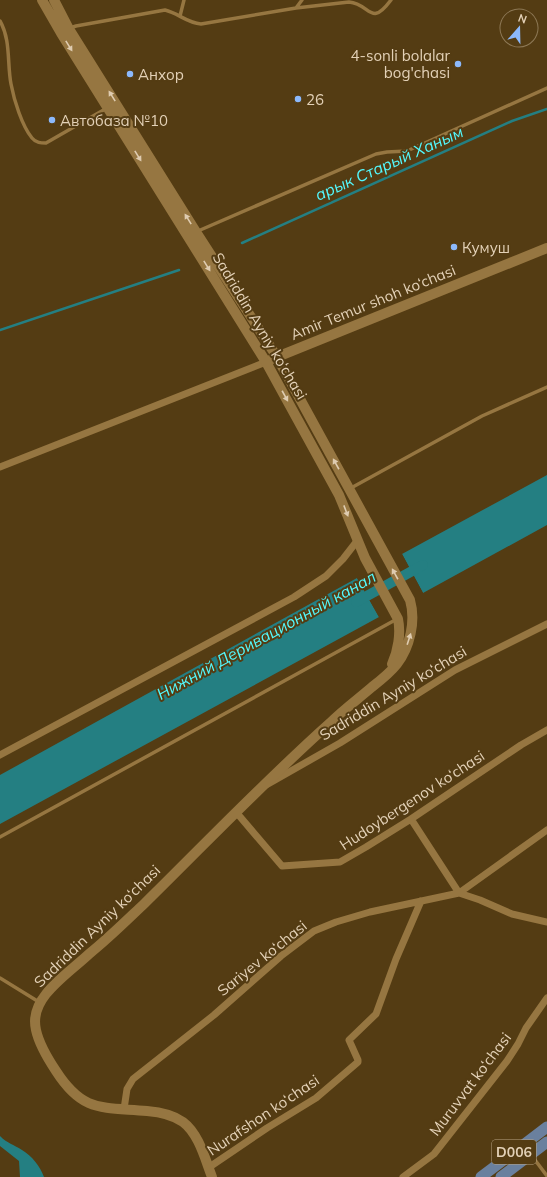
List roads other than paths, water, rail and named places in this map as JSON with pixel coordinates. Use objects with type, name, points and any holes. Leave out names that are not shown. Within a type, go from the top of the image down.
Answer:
[{"type":"main road","name":"Sadriddin Ayniy ko‘chasi","points":[[42,0],[65,31],[278,357],[410,600],[412,610],[411,634],[397,664],[378,682],[331,721],[256,791],[145,903],[99,946],[57,982],[45,994],[40,1003],[35,1018],[36,1032],[46,1053],[66,1086],[78,1098],[92,1105],[159,1112],[179,1119],[194,1134],[210,1172]]},
{"type":"main road","name":"Sadriddin Ayniy ko‘chasi","points":[[54,0],[65,31],[108,108],[266,362],[339,495],[365,558],[398,619],[399,636],[395,655],[390,667],[378,682]]},
{"type":"main road","name":"Amir Temur shoh ko‘chasi","points":[[266,362],[547,248]]},
{"type":"main road","name":"D006","points":[[481,1177],[547,1127]]},
{"type":"main road","name":"D006","points":[[500,1177],[547,1142]]},
{"type":"street","points":[[0,467],[266,362]]},
{"type":"street","points":[[0,755],[294,597],[326,576],[343,559],[357,541]]},
{"type":"street","name":"Sadriddin Ayniy ko‘chasi","points":[[256,791],[340,743],[455,670],[547,624]]},
{"type":"street","name":"Hudoybergenov ko‘chasi","points":[[236,812],[282,866],[340,862],[412,819],[521,745],[547,730]]},
{"type":"street","points":[[412,819],[459,893],[480,900],[512,914],[547,922]]},
{"type":"street","name":"Sariyev ko‘chasi","points":[[124,1109],[127,1089],[133,1079],[177,1046],[281,956],[314,931],[336,922],[370,912],[459,893],[547,830]]},
{"type":"street","name":"Nurafshon ko‘chasi","points":[[210,1172],[267,1128],[316,1098],[358,1062],[349,1040],[376,1014],[396,959],[421,902]]},
{"type":"street","name":"Muruvvat ko‘chasi","points":[[403,1177],[434,1154],[507,1060],[518,1044],[526,1028],[547,998]]},
{"type":"lane","points":[[180,16],[184,0]]},
{"type":"lane","points":[[296,8],[302,0]]},
{"type":"lane","points":[[65,31],[76,26],[165,10],[173,11],[193,24],[201,24],[296,8],[349,2],[354,2],[371,13],[376,14],[380,12],[391,0]]},
{"type":"lane","points":[[0,21],[3,26],[9,57],[11,84],[21,117],[33,139],[39,143],[46,143],[108,108]]},
{"type":"lane","points":[[196,232],[376,154],[407,151],[547,88]]},
{"type":"lane","points":[[350,488],[482,416],[547,387]]},
{"type":"lane","points":[[0,837],[398,619]]},
{"type":"lane","points":[[0,978],[40,1003]]},
{"type":"lane","points":[[530,1154],[547,1176]]},
{"type":"water","points":[[547,475],[547,525],[423,593],[402,554]]},
{"type":"water","points":[[357,578],[379,617],[0,824],[0,775]]},
{"type":"water","points":[[0,1136],[29,1155],[38,1165],[44,1177],[20,1177],[19,1161],[0,1146]]},
{"type":"waterway","name":"арык Старый Ханым","points":[[242,243],[512,121],[547,109]]},
{"type":"waterway","name":"арык Старый Ханым","points":[[0,330],[179,270]]},
{"type":"waterway","name":"Нижний Деривационный канал","points":[[356,602],[423,565]]},
{"type":"place","name":"4-sonli bolalar bog'chasi","points":[[458,64]]},
{"type":"place","name":"Анхор","points":[[130,74]]},
{"type":"place","name":"26","points":[[298,99]]},
{"type":"place","name":"Автобаза №10","points":[[52,120]]},
{"type":"place","name":"Кумуш","points":[[454,247]]}]
